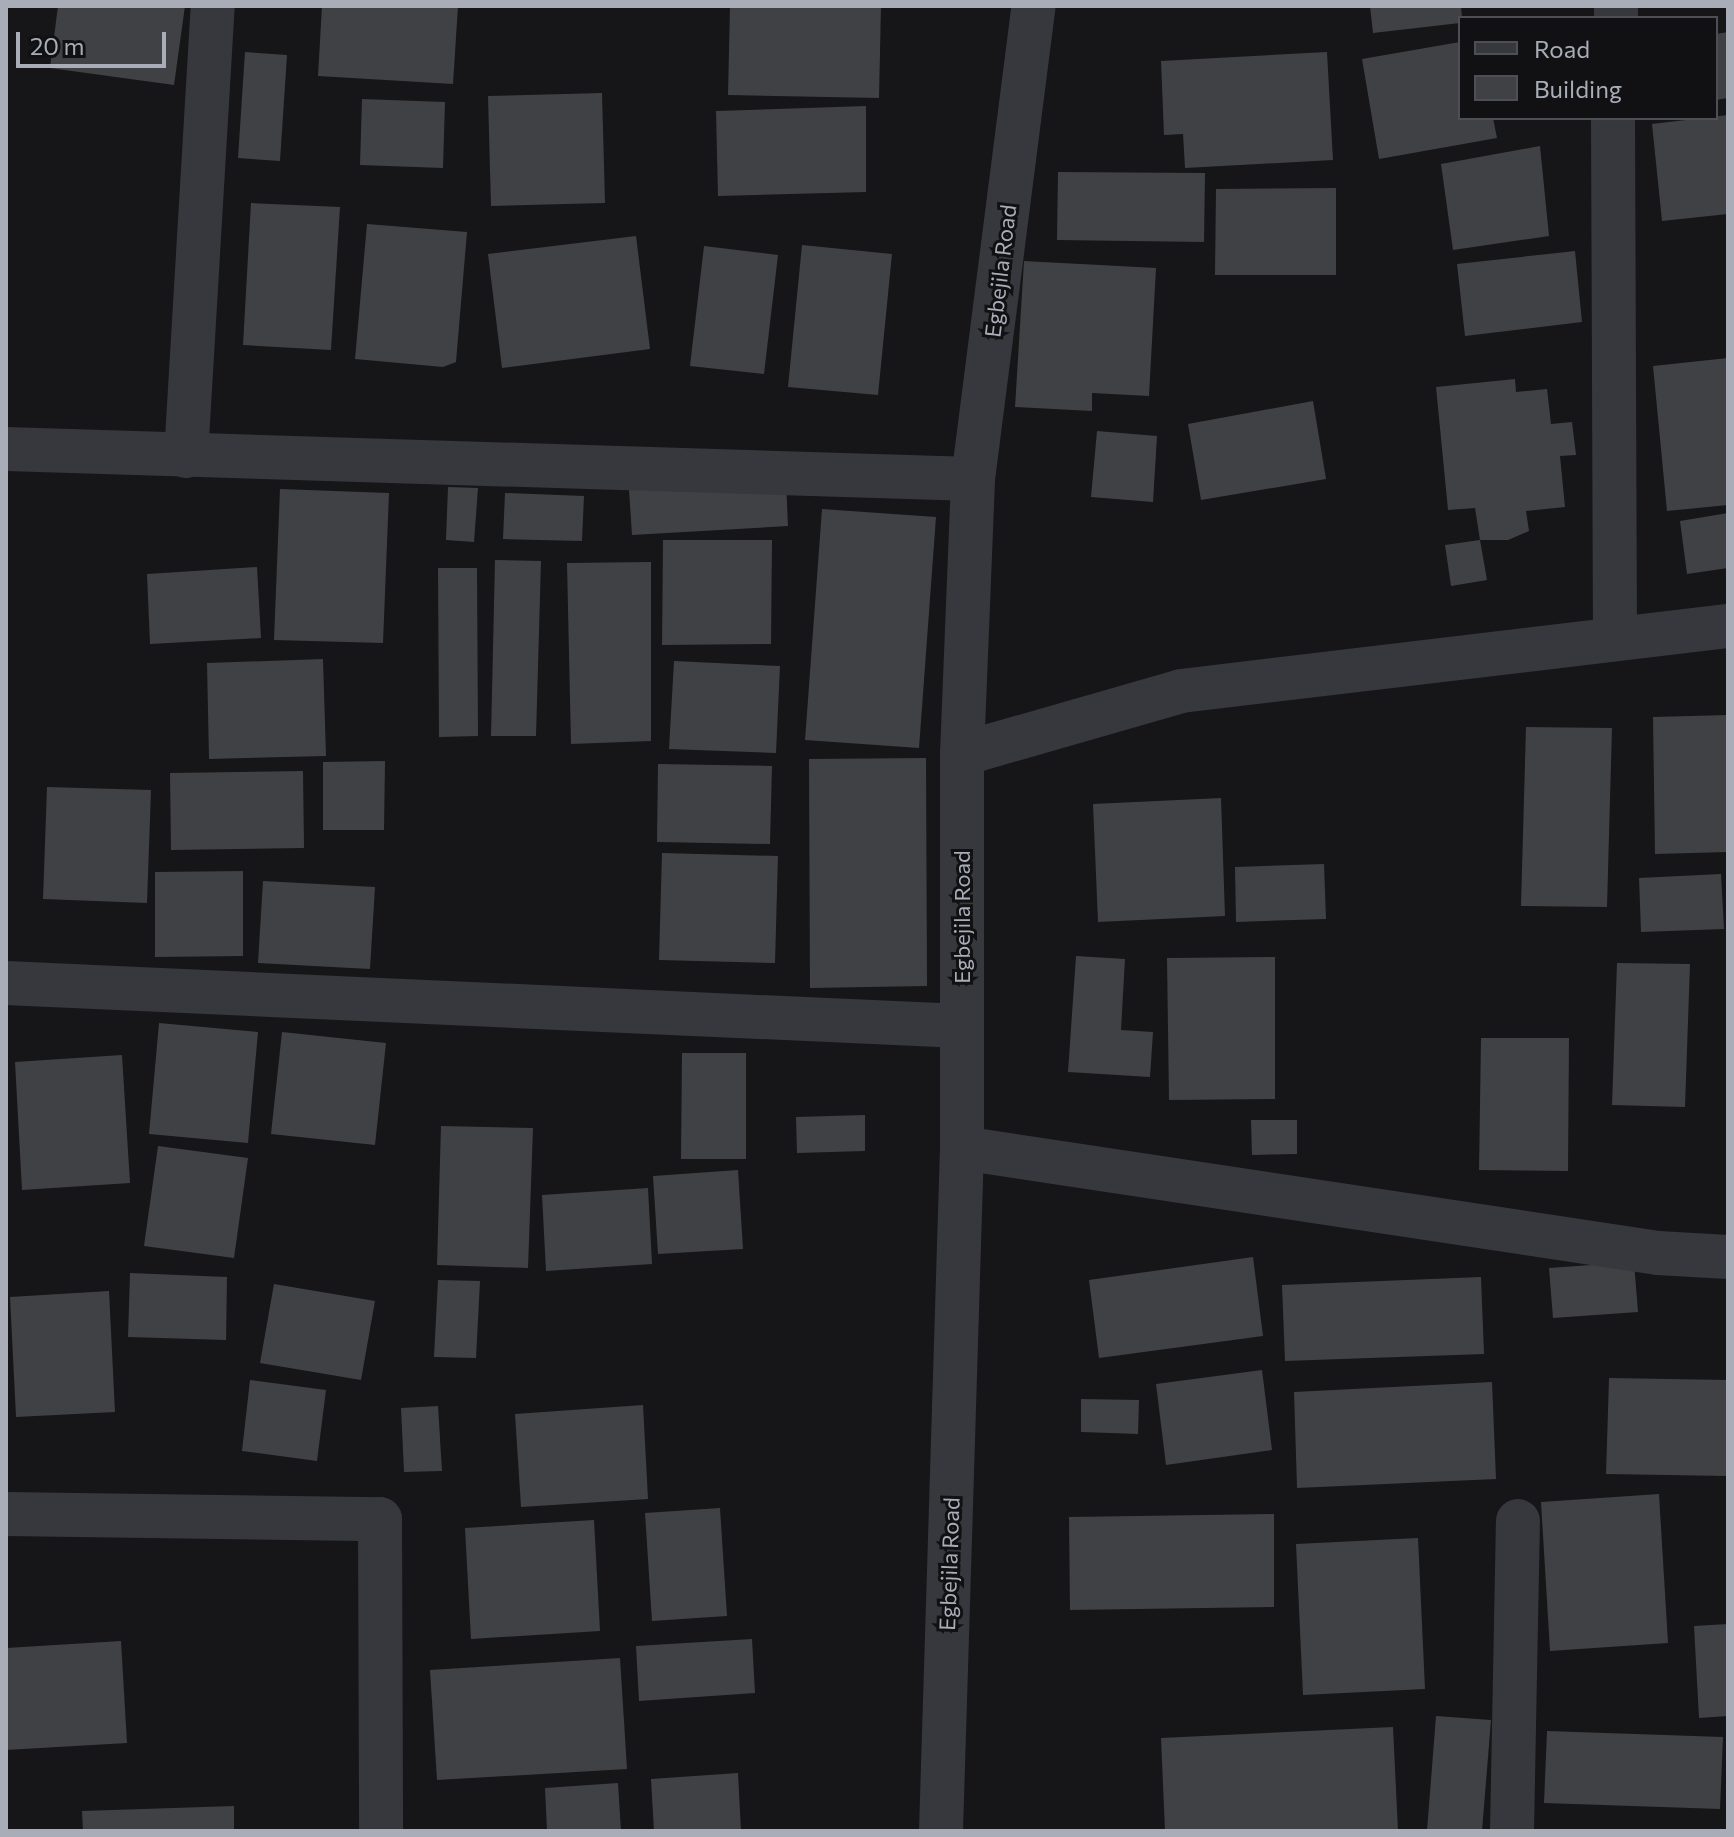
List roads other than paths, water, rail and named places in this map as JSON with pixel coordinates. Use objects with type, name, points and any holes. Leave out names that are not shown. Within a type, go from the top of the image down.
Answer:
[{"type":"street","points":[[186,456],[213,6]]},
{"type":"street","name":"Egbejila Road","points":[[941,1831],[962,1148],[962,754],[973,479],[1034,6]]},
{"type":"street","points":[[1613,120],[1615,637]]},
{"type":"street","points":[[6,449],[973,479]]},
{"type":"street","points":[[962,754],[1181,691],[1615,637],[1728,626]]},
{"type":"street","points":[[6,983],[961,1026]]},
{"type":"street","points":[[962,1148],[1658,1253],[1728,1257]]},
{"type":"street","points":[[6,1514],[380,1519],[381,1831]]},
{"type":"street","points":[[1512,1831],[1518,1521]]}]
